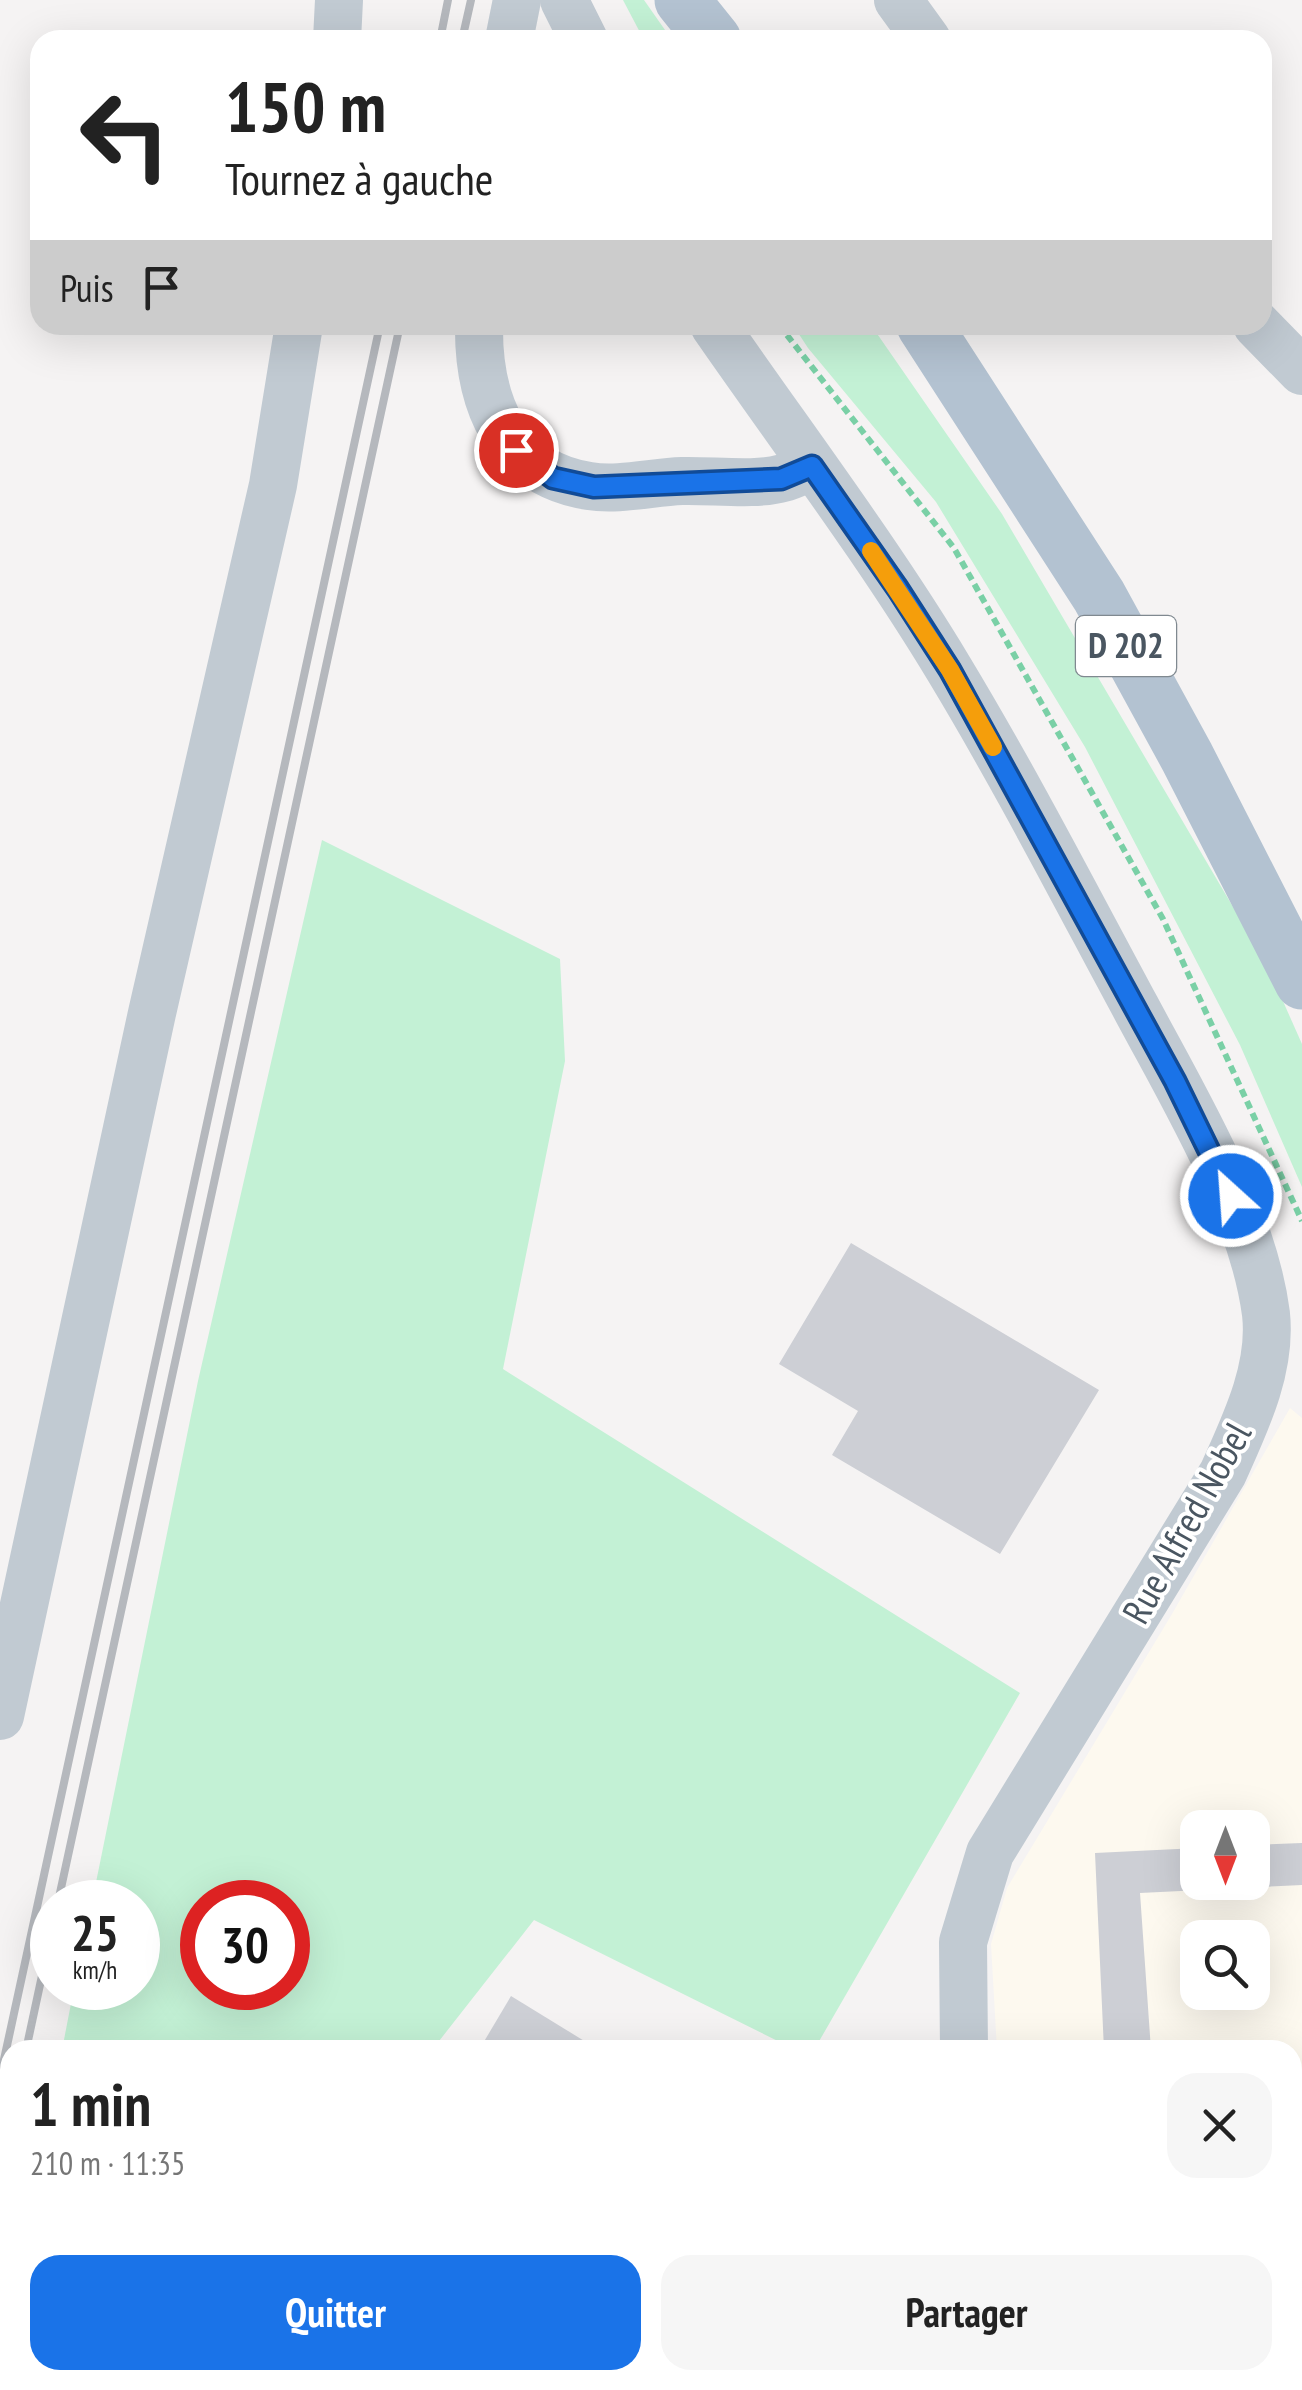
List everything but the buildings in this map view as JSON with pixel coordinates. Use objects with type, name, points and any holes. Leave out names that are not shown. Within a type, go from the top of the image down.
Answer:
[{"type":"main road","points":[[682,0],[706,30]]},
{"type":"main road","name":"D 202","points":[[930,335],[1099,596],[1187,756],[1302,982]]},
{"type":"street","points":[[337,30],[339,0]]},
{"type":"street","points":[[510,30],[517,0]]},
{"type":"street","points":[[564,0],[579,30]]},
{"type":"street","points":[[898,0],[920,30]]},
{"type":"street","points":[[3,1691],[273,485],[297,335]]},
{"type":"street","points":[[479,335],[491,410],[516,450],[553,478],[594,487],[781,479],[812,466]]},
{"type":"street","name":"Rue Alfred Nobel","points":[[721,335],[950,670],[1166,1063],[1237,1212],[1255,1259],[1266,1317],[1263,1367],[1248,1417],[1223,1473],[990,1853],[963,1942],[964,2040]]},
{"type":"street","points":[[1267,335],[1302,371]]},
{"type":"path","points":[[787,335],[963,564],[1163,919],[1302,1222]]},
{"type":"shaded area","points":[[1290,1408],[1302,1418],[1302,2040],[996,2040],[991,1944],[1007,1888]]},
{"type":"green space","points":[[623,0],[644,0],[665,30],[639,30]]},
{"type":"green space","points":[[800,335],[878,335],[1002,514],[1266,963],[1302,1044],[1302,1187],[1240,1045],[1085,747],[936,502]]},
{"type":"green space","points":[[322,840],[560,959],[565,1061],[503,1369],[1020,1693],[820,2040],[776,2040],[534,1920],[440,2040],[64,2040],[70,2010],[160,2010],[160,1880],[96,1880],[198,1381]]},
{"type":"railway","points":[[442,30],[448,0]]},
{"type":"railway","points":[[464,30],[471,0]]},
{"type":"railway","points":[[8,2040],[378,335]]},
{"type":"railway","points":[[63,1880],[398,335]]},
{"type":"railway","points":[[28,2040],[35,2010]]},
{"type":"slow traffic","points":[[871,551],[950,670],[993,747]]},
{"type":"route","points":[[516,450],[553,478],[594,487],[781,479],[812,466],[950,670],[1072,888],[1231,1196]]}]
